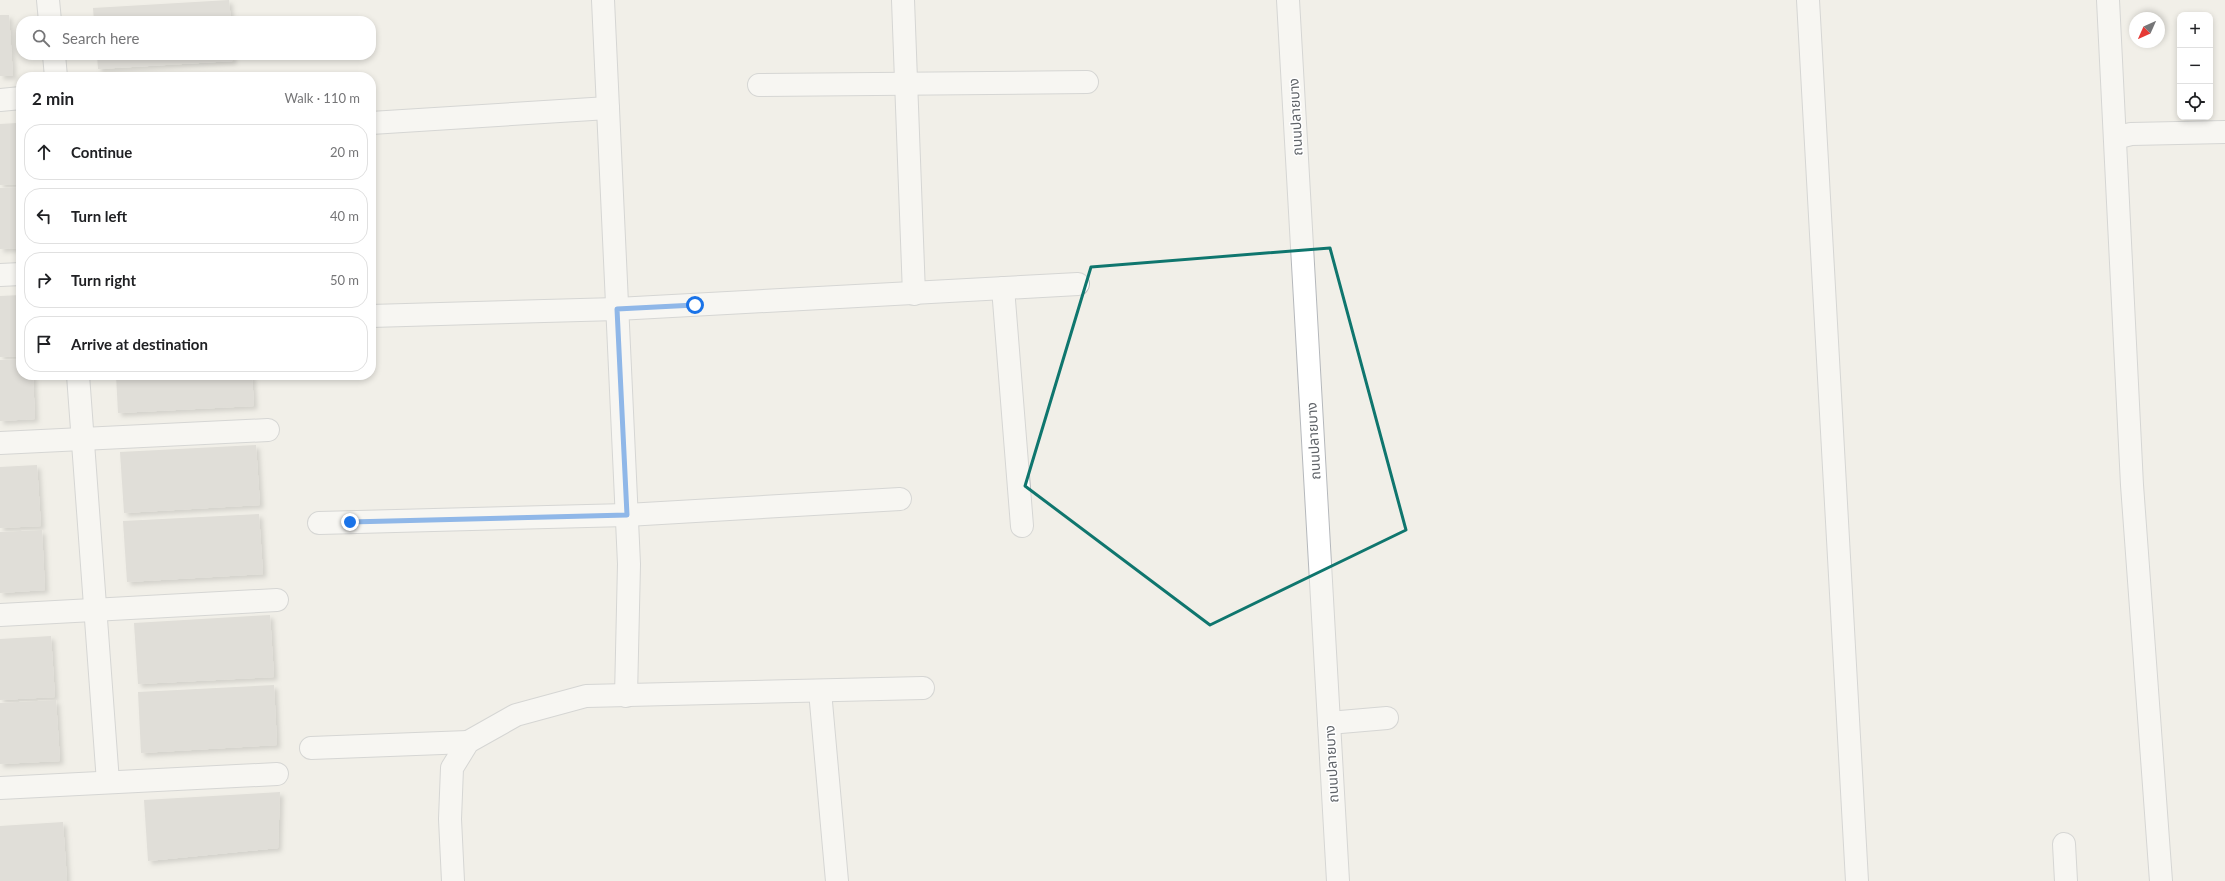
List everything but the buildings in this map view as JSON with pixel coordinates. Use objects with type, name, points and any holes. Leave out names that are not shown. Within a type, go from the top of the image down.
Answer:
[{"type":"street","points":[[48,0],[50,16]]},
{"type":"street","points":[[603,0],[629,571],[626,696]]},
{"type":"street","points":[[903,0],[914,294]]},
{"type":"street","name":"ถนนปลายบาง","points":[[1288,0],[1338,881]]},
{"type":"street","points":[[1808,0],[1857,881]]},
{"type":"street","points":[[2108,0],[2132,486],[2160,881]]},
{"type":"street","points":[[54,60],[56,72]]},
{"type":"street","points":[[759,85],[1087,82]]},
{"type":"street","points":[[0,100],[16,98]]},
{"type":"street","points":[[376,123],[608,108]]},
{"type":"street","points":[[2114,138],[2131,134],[2225,132]]},
{"type":"street","points":[[0,275],[16,274]]},
{"type":"street","points":[[376,316],[617,309],[1078,284]]},
{"type":"street","points":[[1002,288],[1022,526]]},
{"type":"street","points":[[78,380],[108,782]]},
{"type":"street","points":[[0,444],[268,430]]},
{"type":"street","points":[[319,523],[627,515],[900,499]]},
{"type":"street","points":[[0,615],[276,600]]},
{"type":"street","points":[[311,748],[468,742],[516,715],[586,696],[923,688]]},
{"type":"street","points":[[820,691],[837,881]]},
{"type":"street","points":[[1329,723],[1387,718]]},
{"type":"street","points":[[452,881],[450,819],[452,768],[468,742]]},
{"type":"street","points":[[0,788],[276,774]]},
{"type":"street","points":[[2064,844],[2066,881]]},
{"type":"highlighted area","points":[[1330,248],[1406,530],[1210,625],[1025,486],[1091,267]]},
{"type":"route","points":[[350,522],[627,515],[617,309],[695,305]]}]
